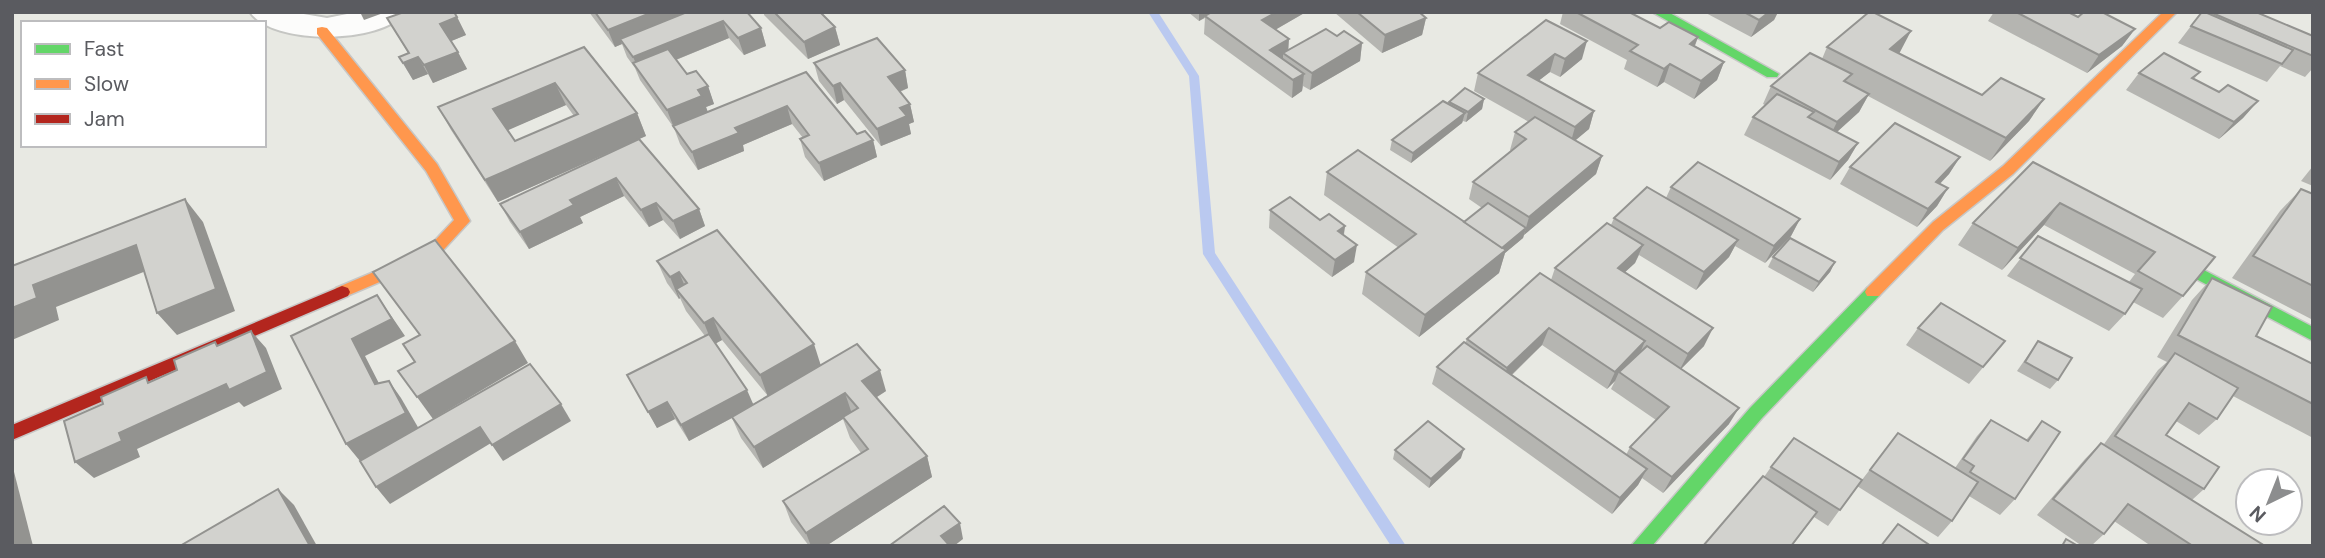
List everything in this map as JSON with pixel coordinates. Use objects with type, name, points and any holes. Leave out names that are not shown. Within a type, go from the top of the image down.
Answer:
[{"type":"street","points":[[266,12],[292,26],[322,31],[389,12]]},
{"type":"street","points":[[1658,12],[1772,74]]},
{"type":"street","points":[[1640,546],[1756,413],[1938,226],[2014,174],[2171,12]]},
{"type":"street","points":[[12,433],[431,254],[461,221],[432,168],[322,31]]},
{"type":"street","points":[[2141,243],[2313,335]]},
{"type":"building","points":[[404,12],[454,12],[457,17],[440,24],[458,52],[424,65],[418,57],[403,63],[399,57],[409,53],[387,18]]},
{"type":"building","points":[[595,12],[653,12],[608,30]]},
{"type":"building","points":[[687,12],[747,12],[761,28],[738,38],[723,21],[633,57],[620,39]]},
{"type":"building","points":[[774,12],[820,12],[835,27],[804,42]]},
{"type":"building","points":[[1212,12],[1277,12],[1262,20],[1289,39],[1270,50],[1304,74],[1293,80],[1205,16]]},
{"type":"building","points":[[1357,12],[1419,12],[1426,18],[1385,35]]},
{"type":"building","points":[[1576,12],[1629,12],[1660,28],[1669,22],[1698,37],[1690,44],[1724,62],[1701,81],[1670,64],[1664,69],[1630,51],[1638,45]]},
{"type":"building","points":[[1744,12],[1769,12],[1759,20]]},
{"type":"building","points":[[1869,12],[1911,31],[1890,49],[1982,95],[2001,78],[2044,99],[2006,138],[1827,47]]},
{"type":"building","points":[[2016,12],[2068,12],[2078,17],[2084,12],[2102,12],[2135,29],[2099,55]]},
{"type":"building","points":[[2202,12],[2293,50],[2282,64],[2191,26]]},
{"type":"building","points":[[2210,12],[2256,12],[2313,36],[2313,56]]},
{"type":"building","points":[[1546,20],[1587,41],[1565,59],[1555,54],[1528,75],[1594,111],[1575,127],[1478,73]]},
{"type":"building","points":[[1326,29],[1337,36],[1344,31],[1362,43],[1312,73],[1283,53]]},
{"type":"building","points":[[877,38],[905,70],[888,77],[910,104],[900,108],[907,116],[877,129],[840,83],[833,86],[814,63]]},
{"type":"building","points":[[584,47],[637,113],[485,180],[438,107]],"holes":[[[555,83],[578,114],[515,141],[493,109]]]},
{"type":"building","points":[[668,49],[687,74],[696,71],[708,86],[698,90],[702,96],[667,110],[633,63]]},
{"type":"building","points":[[1810,53],[1852,74],[1844,81],[1869,94],[1837,122],[1771,86]]},
{"type":"building","points":[[2164,53],[2200,72],[2192,78],[2219,92],[2228,85],[2258,101],[2234,122],[2139,73]]},
{"type":"building","points":[[806,72],[857,134],[865,131],[873,140],[819,163],[800,139],[809,135],[787,106],[735,128],[739,133],[692,152],[673,126]]},
{"type":"building","points":[[1465,88],[1484,99],[1468,112],[1449,102]]},
{"type":"building","points":[[1777,94],[1814,112],[1808,117],[1858,143],[1839,162],[1753,117]]},
{"type":"building","points":[[1443,101],[1465,113],[1413,153],[1392,140]]},
{"type":"building","points":[[1535,117],[1602,156],[1529,217],[1473,182],[1526,139],[1515,132]]},
{"type":"building","points":[[1895,123],[1960,157],[1936,182],[1948,188],[1928,209],[1850,167]]},
{"type":"building","points":[[639,139],[699,209],[673,221],[656,203],[641,210],[616,178],[570,200],[574,205],[520,232],[500,204]]},
{"type":"building","points":[[1358,150],[1506,250],[1425,315],[1366,272],[1416,234],[1327,172]]},
{"type":"building","points":[[1698,162],[1800,219],[1774,246],[1671,187]]},
{"type":"building","points":[[2033,162],[2215,257],[2183,296],[2138,271],[2155,252],[2060,203],[2018,248],[1973,223]]},
{"type":"building","points":[[1647,187],[1738,240],[1704,272],[1614,218]]},
{"type":"building","points":[[2301,189],[2313,194],[2313,286],[2253,256]]},
{"type":"building","points":[[1290,197],[1320,220],[1329,214],[1345,226],[1338,231],[1357,245],[1335,260],[1270,210]]},
{"type":"building","points":[[185,199],[216,289],[157,313],[136,245],[33,285],[37,298],[12,308],[12,266]]},
{"type":"building","points":[[1488,203],[1526,228],[1502,248],[1464,222]]},
{"type":"building","points":[[1607,223],[1643,245],[1618,268],[1713,328],[1688,354],[1555,268]]},
{"type":"building","points":[[717,230],[814,344],[760,375],[713,318],[704,323],[676,289],[687,283],[679,272],[670,277],[657,261]]},
{"type":"building","points":[[2038,236],[2142,289],[2125,314],[2020,258]]},
{"type":"building","points":[[1790,238],[1835,262],[1819,282],[1773,257]]},
{"type":"building","points":[[435,240],[515,341],[417,397],[398,371],[415,362],[403,344],[420,335],[373,272]]},
{"type":"building","points":[[1540,273],[1645,341],[1615,372],[1549,328],[1507,368],[1467,339]]},
{"type":"building","points":[[2212,278],[2272,307],[2256,336],[2313,364],[2313,404],[2178,335]]},
{"type":"building","points":[[377,295],[392,319],[352,339],[375,384],[389,381],[406,413],[346,444],[291,336]]},
{"type":"building","points":[[1941,303],[2005,341],[1983,367],[1918,328]]},
{"type":"building","points":[[251,331],[267,372],[229,390],[226,384],[119,433],[122,441],[75,462],[64,421],[103,404],[101,397],[146,377],[148,383],[177,370],[174,360],[215,342],[217,346]]},
{"type":"building","points":[[709,334],[747,390],[681,425],[667,402],[648,412],[627,375]]},
{"type":"building","points":[[2038,341],[2072,358],[2058,380],[2025,362]]},
{"type":"building","points":[[1464,342],[1647,469],[1620,498],[1437,367]]},
{"type":"building","points":[[857,344],[880,370],[862,381],[927,456],[806,533],[783,501],[868,449],[843,417],[858,408],[845,393],[754,447],[732,417]]},
{"type":"building","points":[[1647,346],[1739,408],[1672,477],[1630,447],[1669,407],[1619,372]]},
{"type":"building","points":[[2175,353],[2238,388],[2217,419],[2189,403],[2166,435],[2219,467],[2204,489],[2115,436]]},
{"type":"building","points":[[530,364],[561,404],[492,445],[480,427],[376,487],[360,461]]},
{"type":"building","points":[[1991,420],[2028,441],[2042,421],[2060,432],[2015,499],[1970,472],[1974,466],[1963,459]]},
{"type":"building","points":[[1428,421],[1464,449],[1431,479],[1395,450]]},
{"type":"building","points":[[1898,433],[1978,482],[1952,521],[1870,470]]},
{"type":"building","points":[[1794,438],[1862,480],[1840,510],[1771,467]]},
{"type":"building","points":[[2101,443],[2234,527],[2234,537],[2251,537],[2265,546],[2193,546],[2128,504],[2104,534],[2053,499]]},
{"type":"building","points":[[1763,476],[1817,512],[1791,546],[1703,546]]},
{"type":"building","points":[[278,489],[310,546],[180,546]]},
{"type":"building","points":[[944,506],[960,523],[941,536],[950,546],[889,546]]},
{"type":"building","points":[[1898,524],[1931,546],[1881,546]]},
{"type":"building","points":[[2066,539],[2078,546],[2062,546]]},
{"type":"waterway","points":[[1153,12],[1194,76],[1209,254],[1399,546]]},
{"type":"traffic: fast","points":[[1658,12],[1772,74]]},
{"type":"traffic: fast","points":[[2154,250],[2313,335]]},
{"type":"traffic: fast","points":[[1640,546],[1756,413],[1873,292]]},
{"type":"traffic: slow","points":[[1873,292],[1938,226],[2008,170],[2171,12]]},
{"type":"traffic: slow","points":[[322,31],[432,168],[462,221],[431,254],[342,292]]},
{"type":"traffic: jam","points":[[12,433],[342,292]]}]
